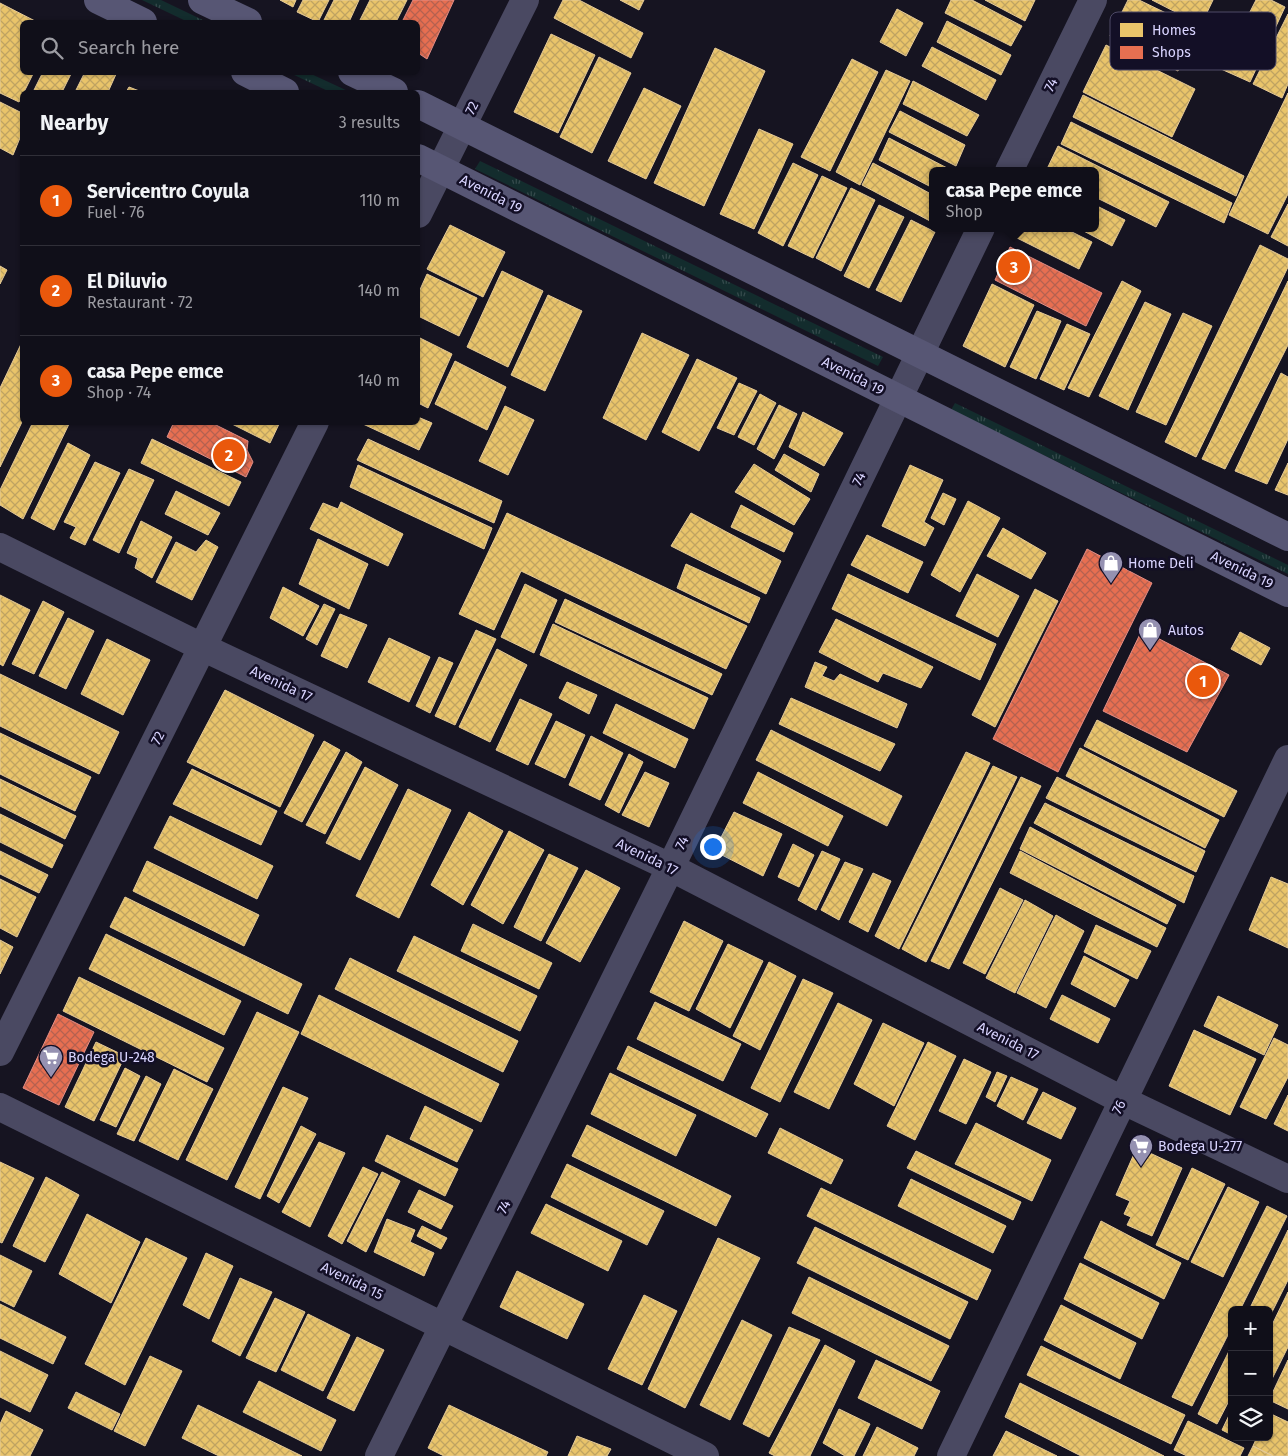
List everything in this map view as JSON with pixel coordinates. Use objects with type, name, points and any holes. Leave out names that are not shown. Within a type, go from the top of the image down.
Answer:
[{"type":"main road","points":[[98,0],[139,20]]},
{"type":"main road","points":[[202,0],[244,20]]},
{"type":"main road","points":[[251,75],[281,90]]},
{"type":"main road","points":[[358,75],[390,90]]},
{"type":"main road","points":[[420,105],[1288,537]]},
{"type":"main road","name":"Avenida 19","points":[[429,163],[1288,593]]},
{"type":"street","name":"72","points":[[420,205],[429,163],[463,126],[524,0]]},
{"type":"street","name":"74","points":[[1011,167],[1093,0]]},
{"type":"street","name":"74","points":[[379,1456],[670,867],[979,232]]},
{"type":"street","name":"72","points":[[0,1052],[204,648],[313,425]]},
{"type":"street","name":"Avenida 17","points":[[0,547],[204,648],[670,867],[1122,1100],[1288,1179]]},
{"type":"street","name":"76","points":[[951,1456],[1288,759]]},
{"type":"street","name":"Avenida 15","points":[[0,1106],[705,1456]]},
{"type":"green space","points":[[142,0],[161,0],[203,20],[184,20]]},
{"type":"green space","points":[[294,75],[313,75],[346,90],[326,90]]},
{"type":"green space","points":[[480,161],[883,357],[878,366],[475,169]]},
{"type":"green space","points":[[955,403],[1288,565],[1288,574],[951,410]]},
{"type":"building: Homes","points":[[280,0],[296,0],[293,7]]},
{"type":"building: Homes","points":[[303,0],[329,0],[319,20],[314,20],[297,12]]},
{"type":"building: Homes","points":[[334,0],[359,0],[350,20],[324,20]]},
{"type":"building: Homes","points":[[370,0],[407,0],[397,20],[360,20]]},
{"type":"building: Homes","points":[[563,0],[579,0],[643,33],[631,58],[554,18]]},
{"type":"building: Homes","points":[[620,0],[644,0],[639,10]]},
{"type":"building: Homes","points":[[951,0],[972,0],[1022,26],[1011,46],[945,13]]},
{"type":"building: Homes","points":[[985,0],[1035,0],[1025,21]]},
{"type":"building: Homes","points":[[1128,0],[1139,0],[1164,12],[1122,12]]},
{"type":"building: Homes","points":[[1152,0],[1213,0],[1207,12],[1176,12]]},
{"type":"building: Homes","points":[[1256,0],[1271,0],[1285,7],[1276,26],[1276,12],[1250,12]]},
{"type":"building: Homes","points":[[0,3],[33,20],[20,20],[20,75],[32,75],[25,90],[20,90],[19,102],[0,93]]},
{"type":"building: Homes","points":[[897,9],[923,23],[906,56],[880,42]]},
{"type":"building: Homes","points":[[1288,14],[1288,84],[1282,98],[1253,84],[1260,70],[1276,70],[1276,38]]},
{"type":"building: Homes","points":[[947,21],[1011,55],[1001,75],[937,42]]},
{"type":"building: Homes","points":[[551,34],[595,55],[558,133],[514,112]]},
{"type":"building: Homes","points":[[1106,45],[1110,47],[1110,70],[1157,70],[1195,89],[1172,137],[1083,92]]},
{"type":"building: Homes","points":[[932,47],[996,80],[986,100],[922,66]]},
{"type":"building: Homes","points":[[715,48],[765,71],[704,206],[654,183]]},
{"type":"building: Homes","points":[[599,57],[631,73],[592,153],[560,137]]},
{"type":"building: Homes","points":[[852,59],[878,72],[830,171],[801,157]]},
{"type":"building: Homes","points":[[886,70],[910,81],[860,185],[836,172]]},
{"type":"building: Homes","points":[[1223,70],[1256,70],[1250,82]]},
{"type":"building: Homes","points":[[42,75],[70,75],[63,90],[34,90]]},
{"type":"building: Homes","points":[[84,75],[116,75],[109,90],[76,90]]},
{"type":"building: Homes","points":[[913,81],[979,115],[967,136],[903,104]]},
{"type":"building: Homes","points":[[644,88],[681,106],[646,179],[608,161]]},
{"type":"building: Homes","points":[[1288,93],[1288,194],[1268,234],[1229,215]]},
{"type":"building: Homes","points":[[1083,95],[1244,176],[1236,196],[1073,117]]},
{"type":"building: Homes","points":[[0,102],[20,112],[20,138],[13,155],[0,148]]},
{"type":"building: Homes","points":[[900,111],[965,145],[956,166],[889,132]]},
{"type":"building: Homes","points":[[1071,122],[1232,203],[1224,223],[1061,144]]},
{"type":"building: Homes","points":[[759,129],[793,144],[754,229],[720,214]]},
{"type":"building: Homes","points":[[889,138],[945,167],[929,167],[929,186],[879,160]]},
{"type":"building: Homes","points":[[1058,146],[1169,202],[1156,227],[1099,199],[1099,167],[1048,167]]},
{"type":"building: Homes","points":[[793,163],[818,175],[783,246],[758,233]]},
{"type":"building: Homes","points":[[873,163],[929,193],[929,220],[862,185]]},
{"type":"building: Homes","points":[[822,176],[847,188],[813,258],[788,246]]},
{"type":"building: Homes","points":[[851,188],[875,200],[841,271],[816,258]]},
{"type":"building: Homes","points":[[1288,204],[1288,246],[1271,237]]},
{"type":"building: Homes","points":[[879,205],[904,217],[869,288],[844,276]]},
{"type":"building: Homes","points":[[1099,207],[1125,220],[1112,246],[1086,232],[1099,232]]},
{"type":"building: Homes","points":[[911,220],[929,229],[929,232],[935,232],[901,302],[876,290]]},
{"type":"building: Homes","points":[[450,225],[505,252],[483,297],[427,269]]},
{"type":"building: Homes","points":[[1015,232],[1072,232],[1092,242],[1079,269],[1013,236]]},
{"type":"building: Homes","points":[[1260,245],[1288,259],[1288,267],[1196,457],[1165,442]]},
{"type":"building: Homes","points":[[0,266],[7,270],[0,284]]},
{"type":"building: Homes","points":[[502,271],[543,291],[508,367],[467,347]]},
{"type":"building: Homes","points":[[427,274],[477,298],[459,336],[420,317],[420,290]]},
{"type":"building: Homes","points":[[1122,281],[1141,291],[1089,397],[1068,388]]},
{"type":"building: Homes","points":[[1288,281],[1288,345],[1225,469],[1202,459]]},
{"type":"building: Homes","points":[[992,284],[1034,305],[1005,367],[963,346]]},
{"type":"building: Homes","points":[[548,295],[582,311],[545,391],[511,375]]},
{"type":"building: Homes","points":[[1145,302],[1171,314],[1128,410],[1099,396]]},
{"type":"building: Homes","points":[[1037,311],[1061,321],[1036,379],[1010,367]]},
{"type":"building: Homes","points":[[1183,313],[1212,326],[1166,425],[1136,412]]},
{"type":"building: Homes","points":[[1067,324],[1090,334],[1064,390],[1040,379]]},
{"type":"building: Homes","points":[[642,333],[689,355],[646,440],[603,418]]},
{"type":"building: Homes","points":[[420,338],[452,354],[428,408],[420,404]]},
{"type":"building: Homes","points":[[20,346],[21,425],[0,467],[0,388]]},
{"type":"building: Homes","points":[[697,359],[737,378],[699,451],[662,432]]},
{"type":"building: Homes","points":[[455,361],[506,387],[487,430],[435,404]]},
{"type":"building: Homes","points":[[1281,373],[1288,377],[1288,439],[1267,484],[1235,471]]},
{"type":"building: Homes","points":[[739,383],[757,391],[734,435],[717,428]]},
{"type":"building: Homes","points":[[760,394],[776,403],[754,445],[738,437]]},
{"type":"building: Homes","points":[[779,405],[797,414],[774,459],[757,449]]},
{"type":"building: Homes","points":[[505,406],[534,420],[508,475],[479,461]]},
{"type":"building: Homes","points":[[803,412],[843,433],[824,466],[789,447]]},
{"type":"building: Homes","points":[[420,418],[432,423],[419,450],[365,425],[420,425]]},
{"type":"building: Homes","points":[[32,425],[69,425],[23,519],[0,505],[0,490]]},
{"type":"building: Homes","points":[[234,425],[279,425],[270,443]]},
{"type":"building: Homes","points":[[152,439],[241,482],[229,506],[141,463]]},
{"type":"building: Homes","points":[[368,439],[502,501],[494,523],[357,460]]},
{"type":"building: Homes","points":[[68,443],[90,455],[54,530],[31,518]]},
{"type":"building: Homes","points":[[784,454],[819,474],[811,492],[775,470]]},
{"type":"building: Homes","points":[[95,462],[120,473],[85,545],[70,538],[76,527],[64,522]]},
{"type":"building: Homes","points":[[1288,463],[1288,495],[1275,490]]},
{"type":"building: Homes","points":[[754,464],[810,499],[794,525],[735,492]]},
{"type":"building: Homes","points":[[358,465],[492,528],[484,549],[350,487]]},
{"type":"building: Homes","points":[[910,465],[943,480],[924,522],[934,528],[925,546],[882,526]]},
{"type":"building: Homes","points":[[129,469],[154,480],[119,553],[93,540]]},
{"type":"building: Homes","points":[[176,491],[220,513],[208,535],[165,514]]},
{"type":"building: Homes","points":[[943,493],[956,499],[944,525],[931,518]]},
{"type":"building: Homes","points":[[968,501],[1000,518],[960,592],[931,575]]},
{"type":"building: Homes","points":[[341,502],[403,534],[388,566],[310,529],[323,503],[338,509]]},
{"type":"building: Homes","points":[[741,505],[793,533],[784,552],[731,527]]},
{"type":"building: Homes","points":[[507,513],[747,626],[726,669],[521,571],[494,630],[459,614]]},
{"type":"building: Homes","points":[[691,513],[781,561],[766,594],[671,546]]},
{"type":"building: Homes","points":[[141,521],[172,537],[152,578],[135,568],[138,558],[127,553]]},
{"type":"building: Homes","points":[[1003,528],[1046,553],[1031,579],[987,556]]},
{"type":"building: Homes","points":[[867,535],[923,562],[908,593],[851,565]]},
{"type":"building: Homes","points":[[318,539],[368,564],[349,609],[299,584]]},
{"type":"building: Homes","points":[[206,540],[218,547],[192,600],[156,582],[176,542],[196,552]]},
{"type":"building: Homes","points":[[686,564],[760,598],[749,623],[677,588]]},
{"type":"building: Homes","points":[[848,574],[996,644],[980,680],[832,609]]},
{"type":"building: Homes","points":[[977,574],[1019,596],[998,637],[956,616]]},
{"type":"building: Homes","points":[[525,584],[557,600],[534,653],[501,637]]},
{"type":"building: Homes","points":[[283,587],[319,606],[303,636],[270,618]]},
{"type":"building: Homes","points":[[1035,589],[1058,601],[995,727],[972,715]]},
{"type":"building: Homes","points":[[0,595],[30,610],[3,666],[0,664]]},
{"type":"building: Homes","points":[[565,599],[722,674],[712,695],[555,622]]},
{"type":"building: Homes","points":[[43,601],[64,612],[34,674],[12,664]]},
{"type":"building: Homes","points":[[324,604],[335,609],[317,645],[306,639]]},
{"type":"building: Homes","points":[[340,614],[367,625],[347,668],[321,656]]},
{"type":"building: Homes","points":[[68,618],[94,631],[66,689],[39,676]]},
{"type":"building: Homes","points":[[836,619],[933,667],[921,688],[883,673],[878,682],[819,652]]},
{"type":"building: Homes","points":[[553,624],[708,698],[694,729],[540,655]]},
{"type":"building: Homes","points":[[476,630],[496,639],[455,725],[435,716]]},
{"type":"building: Homes","points":[[1240,632],[1270,648],[1261,665],[1231,649]]},
{"type":"building: Homes","points":[[389,638],[430,657],[409,702],[368,682]]},
{"type":"building: Homes","points":[[107,639],[150,660],[123,715],[81,694]]},
{"type":"building: Homes","points":[[497,649],[527,665],[490,742],[459,727]]},
{"type":"building: Homes","points":[[439,657],[453,663],[430,713],[416,706]]},
{"type":"building: Homes","points":[[815,662],[827,667],[822,676],[834,681],[840,674],[907,704],[897,728],[805,687]]},
{"type":"building: Homes","points":[[0,674],[119,732],[99,774],[0,726]]},
{"type":"building: Homes","points":[[567,682],[597,695],[589,714],[559,698]]},
{"type":"building: Homes","points":[[225,690],[314,735],[280,807],[187,762]]},
{"type":"building: Homes","points":[[791,698],[895,744],[880,771],[779,724]]},
{"type":"building: Homes","points":[[520,699],[552,714],[528,765],[496,750]]},
{"type":"building: Homes","points":[[616,704],[688,739],[675,768],[603,733]]},
{"type":"building: Homes","points":[[1097,720],[1237,791],[1224,817],[1084,746]]},
{"type":"building: Homes","points":[[556,721],[585,735],[565,778],[535,764]]},
{"type":"building: Homes","points":[[771,730],[902,796],[887,826],[756,760]]},
{"type":"building: Homes","points":[[0,733],[91,777],[75,811],[0,774]]},
{"type":"building: Homes","points":[[591,736],[623,753],[600,800],[569,785]]},
{"type":"building: Homes","points":[[324,741],[340,750],[302,822],[284,813]]},
{"type":"building: Homes","points":[[1080,748],[1219,820],[1205,848],[1066,776]]},
{"type":"building: Homes","points":[[346,752],[362,762],[325,834],[306,825]]},
{"type":"building: Homes","points":[[966,752],[990,763],[899,949],[875,936]]},
{"type":"building: Homes","points":[[629,754],[643,762],[619,813],[605,805]]},
{"type":"building: Homes","points":[[993,766],[1017,777],[926,962],[902,949]]},
{"type":"building: Homes","points":[[365,767],[398,785],[360,860],[326,843]]},
{"type":"building: Homes","points":[[192,769],[277,811],[261,845],[173,804]]},
{"type":"building: Homes","points":[[645,772],[669,783],[649,827],[622,815]]},
{"type":"building: Homes","points":[[758,772],[843,816],[828,846],[743,803]]},
{"type":"building: Homes","points":[[1021,777],[1041,786],[949,969],[931,961]]},
{"type":"building: Homes","points":[[1057,777],[1205,851],[1196,872],[1046,798]]},
{"type":"building: Homes","points":[[0,779],[76,816],[65,839],[0,806]]},
{"type":"building: Homes","points":[[408,789],[451,810],[399,918],[356,896]]},
{"type":"building: Homes","points":[[1045,803],[1194,876],[1184,903],[1034,823]]},
{"type":"building: Homes","points":[[469,812],[503,831],[463,905],[431,885]]},
{"type":"building: Homes","points":[[734,812],[782,834],[763,876],[714,851]]},
{"type":"building: Homes","points":[[0,814],[63,845],[52,868],[0,842]]},
{"type":"building: Homes","points":[[170,816],[273,866],[257,899],[154,848]]},
{"type":"building: Homes","points":[[1030,827],[1176,905],[1167,924],[1020,849]]},
{"type":"building: Homes","points":[[509,831],[544,850],[503,924],[471,905]]},
{"type":"building: Homes","points":[[793,844],[814,855],[799,887],[778,877]]},
{"type":"building: Homes","points":[[0,851],[48,875],[39,893],[0,874]]},
{"type":"building: Homes","points":[[822,851],[840,859],[816,910],[798,900]]},
{"type":"building: Homes","points":[[1020,851],[1166,928],[1157,947],[1010,873]]},
{"type":"building: Homes","points":[[549,854],[578,868],[541,941],[514,927]]},
{"type":"building: Homes","points":[[147,861],[259,915],[244,946],[133,891]]},
{"type":"building: Homes","points":[[845,862],[863,869],[839,920],[821,910]]},
{"type":"building: Homes","points":[[586,870],[620,888],[580,962],[546,943]]},
{"type":"building: Homes","points":[[873,873],[891,881],[868,932],[849,922]]},
{"type":"building: Homes","points":[[1271,877],[1288,884],[1288,948],[1249,930]]},
{"type":"building: Homes","points":[[0,879],[36,897],[17,937],[0,928]]},
{"type":"building: Homes","points":[[1000,888],[1023,900],[985,974],[963,963]]},
{"type":"building: Homes","points":[[125,897],[302,984],[288,1014],[110,927]]},
{"type":"building: Homes","points":[[1025,900],[1053,916],[1015,993],[986,978]]},
{"type":"building: Homes","points":[[1056,915],[1084,931],[1046,1008],[1017,993]]},
{"type":"building: Homes","points":[[684,921],[723,941],[689,1011],[650,992]]},
{"type":"building: Homes","points":[[473,924],[552,963],[539,989],[461,951]]},
{"type":"building: Homes","points":[[1096,925],[1151,951],[1137,979],[1084,952]]},
{"type":"building: Homes","points":[[106,934],[241,1001],[224,1035],[89,969]]},
{"type":"building: Homes","points":[[414,936],[537,996],[520,1031],[397,971]]},
{"type":"building: Homes","points":[[0,940],[13,947],[0,974]]},
{"type":"building: Homes","points":[[728,944],[763,961],[730,1028],[696,1009]]},
{"type":"building: Homes","points":[[1084,956],[1129,980],[1115,1007],[1071,984]]},
{"type":"building: Homes","points":[[350,958],[518,1041],[503,1072],[335,989]]},
{"type":"building: Homes","points":[[769,962],[796,976],[760,1050],[733,1036]]},
{"type":"building: Homes","points":[[79,977],[224,1048],[207,1082],[63,1011]]},
{"type":"building: Homes","points":[[803,979],[833,993],[780,1102],[751,1088]]},
{"type":"building: Homes","points":[[319,995],[499,1084],[481,1122],[301,1034]]},
{"type":"building: Homes","points":[[1062,995],[1110,1019],[1098,1043],[1050,1019]]},
{"type":"building: Homes","points":[[1218,996],[1278,1025],[1264,1055],[1204,1026]]},
{"type":"building: Homes","points":[[655,1002],[741,1044],[723,1081],[637,1039]]},
{"type":"building: Homes","points":[[838,1003],[872,1020],[829,1109],[794,1092]]},
{"type":"building: Homes","points":[[257,1012],[299,1032],[227,1180],[186,1160]]},
{"type":"building: Homes","points":[[883,1023],[924,1043],[894,1106],[854,1084]]},
{"type":"building: Homes","points":[[1194,1030],[1256,1059],[1230,1115],[1169,1086]]},
{"type":"building: Homes","points":[[1274,1038],[1288,1045],[1288,1077],[1266,1119],[1240,1107]]},
{"type":"building: Homes","points":[[96,1042],[125,1056],[94,1121],[65,1107]]},
{"type":"building: Homes","points":[[928,1042],[956,1056],[915,1140],[887,1126]]},
{"type":"building: Homes","points":[[628,1046],[768,1114],[756,1137],[617,1069]]},
{"type":"building: Homes","points":[[964,1059],[991,1072],[966,1124],[939,1111]]},
{"type":"building: Homes","points":[[125,1068],[140,1076],[116,1127],[100,1120]]},
{"type":"building: Homes","points":[[174,1069],[213,1089],[178,1160],[139,1141]]},
{"type":"building: Homes","points":[[997,1072],[1007,1076],[995,1102],[986,1097]]},
{"type":"building: Homes","points":[[610,1073],[696,1115],[676,1156],[591,1114]]},
{"type":"building: Homes","points":[[146,1076],[161,1084],[134,1141],[117,1134]]},
{"type":"building: Homes","points":[[1011,1077],[1038,1089],[1023,1120],[997,1106]]},
{"type":"building: Homes","points":[[283,1087],[308,1098],[260,1199],[235,1187]]},
{"type":"building: Homes","points":[[1043,1092],[1076,1108],[1061,1139],[1027,1123]]},
{"type":"building: Homes","points":[[1288,1095],[1288,1131],[1274,1124]]},
{"type":"building: Homes","points":[[425,1106],[473,1130],[457,1162],[410,1139]]},
{"type":"building: Homes","points":[[976,1123],[1051,1160],[1032,1201],[955,1164]]},
{"type":"building: Homes","points":[[587,1125],[731,1196],[716,1226],[572,1156]]},
{"type":"building: Homes","points":[[301,1126],[316,1134],[279,1203],[267,1196]]},
{"type":"building: Homes","points":[[780,1128],[843,1160],[831,1184],[768,1153]]},
{"type":"building: Homes","points":[[387,1135],[458,1169],[445,1196],[375,1161]]},
{"type":"building: Homes","points":[[319,1142],[345,1153],[310,1227],[282,1212]]},
{"type":"building: Homes","points":[[1137,1147],[1182,1168],[1152,1236],[1127,1225],[1131,1217],[1124,1214],[1130,1201],[1116,1195]]},
{"type":"building: Homes","points":[[916,1151],[1021,1202],[1013,1220],[907,1168]]},
{"type":"building: Homes","points":[[0,1162],[34,1178],[2,1243],[0,1242]]},
{"type":"building: Homes","points":[[567,1164],[664,1211],[647,1245],[551,1197]]},
{"type":"building: Homes","points":[[363,1167],[378,1174],[342,1244],[328,1236]]},
{"type":"building: Homes","points":[[1192,1168],[1225,1184],[1188,1260],[1156,1245]]},
{"type":"building: Homes","points":[[382,1172],[400,1181],[366,1252],[347,1241]]},
{"type":"building: Homes","points":[[46,1177],[79,1195],[45,1262],[13,1246]]},
{"type":"building: Homes","points":[[911,1179],[1006,1226],[993,1253],[898,1206]]},
{"type":"building: Homes","points":[[1228,1187],[1259,1202],[1223,1277],[1191,1262]]},
{"type":"building: Homes","points":[[821,1188],[991,1270],[977,1300],[807,1216]]},
{"type":"building: Homes","points":[[419,1190],[453,1206],[441,1229],[408,1212]]},
{"type":"building: Homes","points":[[546,1204],[622,1241],[608,1271],[531,1233]]},
{"type":"building: Homes","points":[[1267,1206],[1287,1216],[1242,1306],[1228,1306],[1228,1335],[1192,1406],[1172,1397]]},
{"type":"building: Homes","points":[[87,1214],[140,1242],[111,1303],[59,1274]]},
{"type":"building: Homes","points":[[387,1219],[415,1230],[410,1242],[434,1253],[424,1276],[374,1252]]},
{"type":"building: Homes","points":[[1101,1221],[1181,1263],[1164,1299],[1084,1258]]},
{"type":"building: Homes","points":[[422,1226],[447,1238],[441,1249],[417,1236]]},
{"type":"building: Homes","points":[[815,1227],[968,1302],[950,1339],[797,1263]]},
{"type":"building: Homes","points":[[1288,1230],[1288,1280],[1273,1310],[1273,1306],[1251,1306]]},
{"type":"building: Homes","points":[[146,1238],[187,1258],[125,1385],[85,1364]]},
{"type":"building: Homes","points":[[718,1238],[760,1258],[685,1408],[648,1389]]},
{"type":"building: Homes","points":[[206,1253],[233,1266],[209,1319],[183,1305]]},
{"type":"building: Homes","points":[[0,1255],[32,1271],[14,1307],[0,1300]]},
{"type":"building: Homes","points":[[1080,1263],[1159,1303],[1142,1339],[1064,1299]]},
{"type":"building: Homes","points":[[517,1271],[584,1304],[567,1339],[500,1307]]},
{"type":"building: Homes","points":[[809,1277],[949,1346],[931,1381],[792,1313]]},
{"type":"building: Homes","points":[[240,1278],[272,1292],[240,1356],[212,1341]]},
{"type":"building: Homes","points":[[1288,1292],[1288,1347],[1273,1377],[1273,1351],[1273,1323]]},
{"type":"building: Homes","points":[[644,1295],[677,1311],[642,1385],[608,1369]]},
{"type":"building: Homes","points":[[275,1298],[305,1312],[276,1372],[246,1358]]},
{"type":"building: Homes","points":[[0,1304],[66,1337],[53,1364],[0,1338]]},
{"type":"building: Homes","points":[[1061,1305],[1136,1343],[1120,1379],[1044,1340]]},
{"type":"building: Homes","points":[[308,1314],[350,1335],[323,1391],[281,1370]]},
{"type":"building: Homes","points":[[742,1320],[772,1335],[730,1420],[700,1405]]},
{"type":"building: Homes","points":[[789,1327],[820,1340],[769,1437],[743,1424]]},
{"type":"building: Homes","points":[[357,1337],[384,1350],[354,1411],[327,1398]]},
{"type":"building: Homes","points":[[825,1345],[855,1361],[810,1456],[775,1456],[769,1453]]},
{"type":"building: Homes","points":[[1041,1346],[1185,1415],[1171,1444],[1027,1375]]},
{"type":"building: Homes","points":[[0,1351],[48,1375],[30,1412],[0,1397]]},
{"type":"building: Homes","points":[[1228,1353],[1228,1403],[1217,1424],[1198,1414]]},
{"type":"building: Homes","points":[[150,1356],[182,1371],[145,1446],[114,1431]]},
{"type":"building: Homes","points":[[876,1360],[940,1391],[922,1429],[858,1398]]},
{"type":"building: Homes","points":[[1288,1360],[1288,1409],[1273,1402],[1273,1392]]},
{"type":"building: Homes","points":[[259,1381],[336,1420],[321,1451],[243,1412]]},
{"type":"building: Homes","points":[[1020,1383],[1164,1456],[1081,1456],[1005,1417]]},
{"type":"building: Homes","points":[[76,1392],[120,1414],[112,1430],[68,1408]]},
{"type":"building: Homes","points":[[198,1405],[302,1456],[219,1456],[182,1438]]},
{"type":"building: Homes","points":[[449,1405],[548,1452],[546,1456],[444,1456],[428,1448]]},
{"type":"building: Homes","points":[[839,1409],[870,1424],[854,1456],[845,1456],[823,1443]]},
{"type":"building: Homes","points":[[6,1411],[43,1430],[30,1456],[0,1456],[0,1424]]},
{"type":"building: Homes","points":[[1273,1415],[1288,1422],[1288,1456],[1273,1456],[1253,1446],[1255,1441],[1273,1441]]},
{"type":"building: Homes","points":[[1228,1417],[1228,1433],[1222,1430]]},
{"type":"building: Homes","points":[[1188,1421],[1244,1448],[1240,1456],[1187,1456],[1174,1450]]},
{"type":"building: Homes","points":[[877,1427],[918,1448],[914,1456],[863,1456]]},
{"type":"building: Homes","points":[[1006,1431],[1057,1456],[993,1456]]},
{"type":"building: Homes","points":[[577,1436],[611,1449],[607,1456],[568,1456]]},
{"type":"building: Homes","points":[[1253,1446],[1273,1456],[1248,1456]]},
{"type":"building: Shops","points":[[413,0],[454,0],[427,59],[420,54],[420,20],[403,20]]},
{"type":"building: Shops","points":[[1010,247],[1102,293],[1086,326],[995,280]]},
{"type":"building: Shops","points":[[173,425],[216,425],[248,441],[247,450],[253,462],[246,477],[167,437]]},
{"type":"building: Shops","points":[[1087,549],[1152,583],[1058,772],[993,739]]},
{"type":"building: Shops","points":[[1142,630],[1229,675],[1187,752],[1103,711]]},
{"type":"building: Shops","points":[[58,1014],[94,1032],[59,1105],[23,1088]]},
{"type":"place","name":"casa Pepe emce","points":[[1014,267]]},
{"type":"place","name":"El Diluvio","points":[[229,455]]},
{"type":"place","name":"Home Deli","points":[[1111,584]]},
{"type":"place","name":"Autos","points":[[1150,651]]},
{"type":"place","name":"Servicentro Coyula","points":[[1203,681]]},
{"type":"place","name":"Bodega U-248","points":[[51,1078]]},
{"type":"place","name":"Bodega U-277","points":[[1141,1167]]}]
